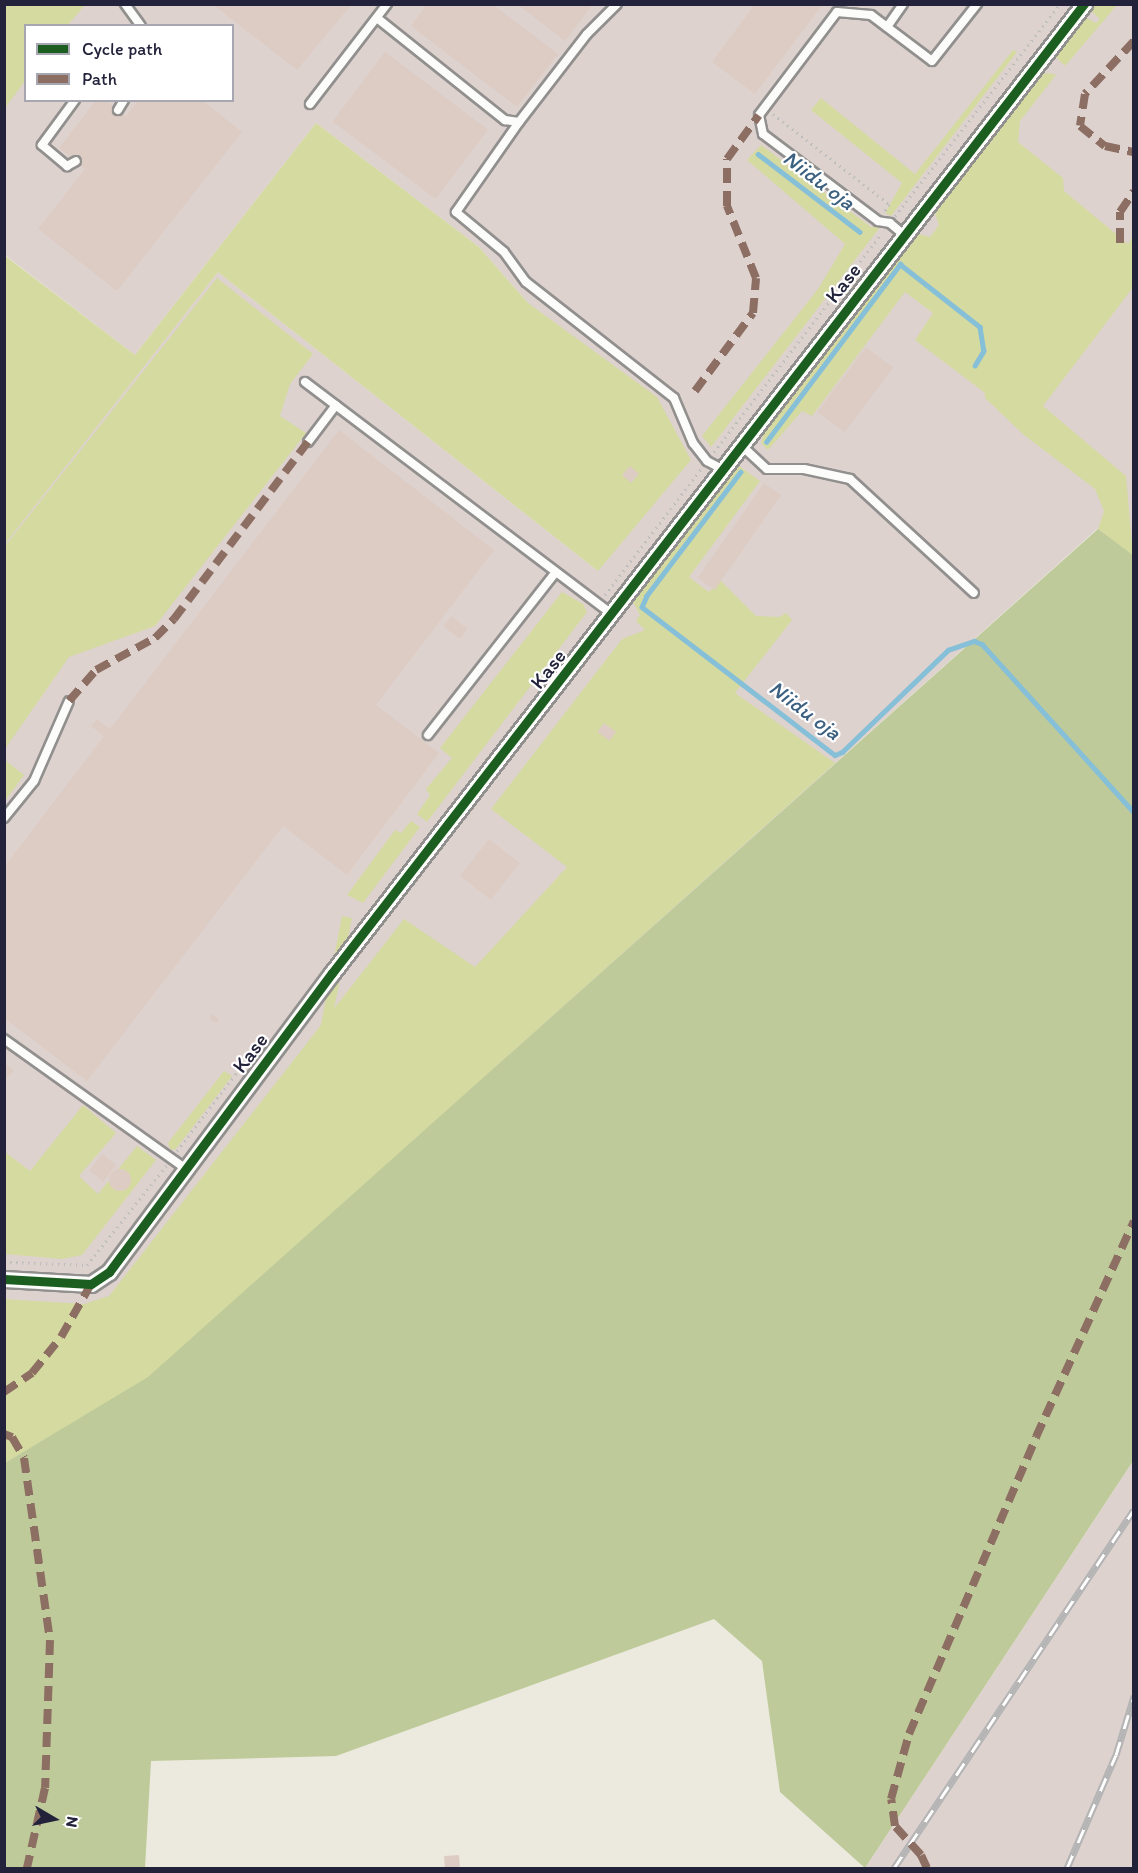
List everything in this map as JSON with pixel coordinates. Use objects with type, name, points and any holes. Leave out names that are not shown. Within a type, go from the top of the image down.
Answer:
[{"type":"street","name":"Kase","points":[[4,1279],[91,1284],[109,1272],[332,973],[612,614],[903,234],[1084,4]]},
{"type":"lane","points":[[125,4],[136,24]]},
{"type":"lane","points":[[310,104],[387,4]]},
{"type":"lane","points":[[617,4],[587,34],[519,122],[456,212],[504,252],[526,282],[674,398],[693,442],[707,461],[723,469]]},
{"type":"lane","points":[[887,27],[903,4]]},
{"type":"lane","points":[[903,234],[891,222],[878,221],[763,134],[759,115],[837,12],[871,15],[932,61],[977,4]]},
{"type":"lane","points":[[377,18],[505,120],[519,122]]},
{"type":"lane","points":[[74,102],[42,144],[67,166],[76,161]]},
{"type":"lane","points":[[118,110],[123,102]]},
{"type":"lane","points":[[305,382],[612,614]]},
{"type":"lane","points":[[308,442],[336,405]]},
{"type":"lane","points":[[741,445],[767,469],[804,469],[850,479],[974,593]]},
{"type":"lane","points":[[428,735],[556,572]]},
{"type":"lane","points":[[4,818],[34,781],[69,701]]},
{"type":"lane","points":[[4,1039],[186,1169]]},
{"type":"path","points":[[598,604],[1060,4]]},
{"type":"path","points":[[772,113],[889,204],[883,213],[891,222]]},
{"type":"path","points":[[4,1262],[87,1265],[171,1160],[253,1051]]},
{"type":"shaded area","points":[[5,5],[1133,5],[1133,556],[1097,529],[148,1378],[5,1463],[4,544],[218,272],[598,571],[528,303],[479,247],[316,123],[135,355],[5,255]]},
{"type":"shaded area","points":[[1133,1461],[1133,1868],[865,1868],[1118,1484]]},
{"type":"green space","points":[[5,4],[85,5],[69,24],[24,24],[24,82],[5,108]]},
{"type":"green space","points":[[1094,4],[1117,5],[1065,66],[1056,57],[1057,51],[1085,17],[1096,23],[1100,19],[1090,10]]},
{"type":"green space","points":[[1013,50],[1017,52],[891,216],[885,213],[902,183],[811,110],[821,98],[915,174]]},
{"type":"green space","points":[[1041,74],[1056,75],[1020,121],[1018,142],[1063,178],[1064,191],[1128,244],[1133,236],[1134,286],[1043,406],[1126,476],[1133,556],[1098,529],[1104,511],[1095,489],[1024,435],[985,398],[985,393],[915,340],[933,313],[905,292],[812,416],[802,411],[768,450],[761,443],[765,430],[915,233],[930,237],[939,225],[934,211]]},
{"type":"green space","points":[[316,123],[479,247],[528,303],[657,397],[691,460],[598,571],[218,272],[5,544],[4,255],[135,355]]},
{"type":"green space","points":[[761,145],[871,227],[881,226],[711,447],[702,436],[818,289],[845,244],[747,160]]},
{"type":"green space","points":[[217,278],[313,354],[290,384],[280,416],[306,433],[155,626],[69,657],[5,749],[5,546]]},
{"type":"green space","points":[[739,466],[760,481],[689,577],[709,592],[720,580],[756,616],[779,617],[786,613],[792,620],[735,693],[835,763],[148,1378],[5,1463],[4,1299],[84,1304],[109,1296],[404,919],[475,967],[567,867],[491,809],[622,639],[645,630],[636,621],[640,615],[633,602]]},
{"type":"green space","points":[[1098,529],[1134,556],[1133,1461],[865,1868],[780,1792],[762,1661],[714,1619],[336,1756],[151,1761],[145,1868],[5,1868],[5,1463],[148,1377]]},
{"type":"green space","points":[[562,592],[583,604],[587,612],[427,822],[417,814],[430,795],[426,789],[452,758],[440,748]]},
{"type":"green space","points":[[5,760],[24,775],[5,801]]},
{"type":"green space","points":[[411,821],[420,827],[363,903],[347,895],[395,830],[401,833]]},
{"type":"green space","points":[[342,916],[352,918],[318,1091],[308,1089]]},
{"type":"green space","points":[[224,1071],[232,1076],[175,1150],[170,1149],[168,1143]]},
{"type":"green space","points":[[83,1105],[116,1133],[79,1176],[98,1194],[137,1146],[156,1160],[82,1255],[62,1259],[5,1254],[5,1152],[30,1171]]},
{"type":"building","points":[[212,4],[352,4],[297,70]]},
{"type":"building","points":[[427,4],[492,4],[558,54],[517,107],[411,26]]},
{"type":"building","points":[[517,4],[593,4],[565,41]]},
{"type":"building","points":[[755,4],[823,4],[755,94],[712,62]]},
{"type":"building","points":[[385,52],[488,130],[436,199],[333,121]]},
{"type":"building","points":[[94,102],[108,102],[126,116],[137,102],[204,102],[242,132],[117,291],[38,229],[85,169],[59,148]]},
{"type":"building","points":[[866,347],[893,367],[844,432],[817,412]]},
{"type":"building","points":[[339,430],[494,550],[376,705],[439,753],[347,875],[283,826],[87,1081],[4,1018],[4,867],[104,736],[91,726],[97,719],[110,729]]},
{"type":"building","points":[[630,466],[639,474],[631,483],[622,475]]},
{"type":"building","points":[[764,483],[781,495],[715,590],[697,578]]},
{"type":"building","points":[[451,616],[468,629],[460,639],[443,626]]},
{"type":"building","points":[[604,723],[616,732],[609,741],[597,732]]},
{"type":"building","points":[[489,839],[520,863],[491,900],[460,876]]},
{"type":"building","points":[[212,1014],[219,1019],[216,1023],[209,1018]]},
{"type":"building","points":[[4,1063],[14,1070],[4,1081]]},
{"type":"building","points":[[102,1154],[116,1165],[103,1182],[89,1171]]},
{"type":"building","points":[[120,1169],[128,1172],[131,1180],[128,1188],[120,1191],[112,1188],[109,1180],[112,1172]]},
{"type":"building","points":[[459,1855],[460,1868],[445,1868],[444,1856]]},
{"type":"waterway","name":"Niidu oja","points":[[758,154],[860,232]]},
{"type":"waterway","name":"Niidu oja","points":[[766,442],[900,264],[980,327],[984,351],[975,366]]},
{"type":"waterway","name":"Niidu oja","points":[[741,472],[647,596],[642,607],[835,755],[842,752],[948,650],[974,641],[982,644],[1134,812]]},
{"type":"railway","points":[[894,1868],[1134,1510]]},
{"type":"railway","points":[[1067,1868],[1116,1755],[1134,1696]]},
{"type":"marked path","points":[[1134,41],[1085,94],[1080,126],[1105,146],[1134,152]]},
{"type":"marked path","points":[[695,391],[753,313],[756,278],[727,206],[727,159],[759,115]]},
{"type":"marked path","points":[[1120,243],[1120,212],[1134,191]]},
{"type":"marked path","points":[[69,701],[96,670],[155,638],[174,619],[308,442]]},
{"type":"marked path","points":[[927,1868],[921,1855],[895,1826],[891,1799],[909,1734],[1036,1437],[1134,1221]]},
{"type":"marked path","points":[[4,1392],[32,1373],[61,1337],[91,1284]]},
{"type":"marked path","points":[[4,1434],[12,1437],[24,1458],[50,1640],[45,1788],[27,1868]]},
{"type":"cycle path","points":[[4,1279],[91,1284],[109,1272],[332,973],[1084,4]]}]
